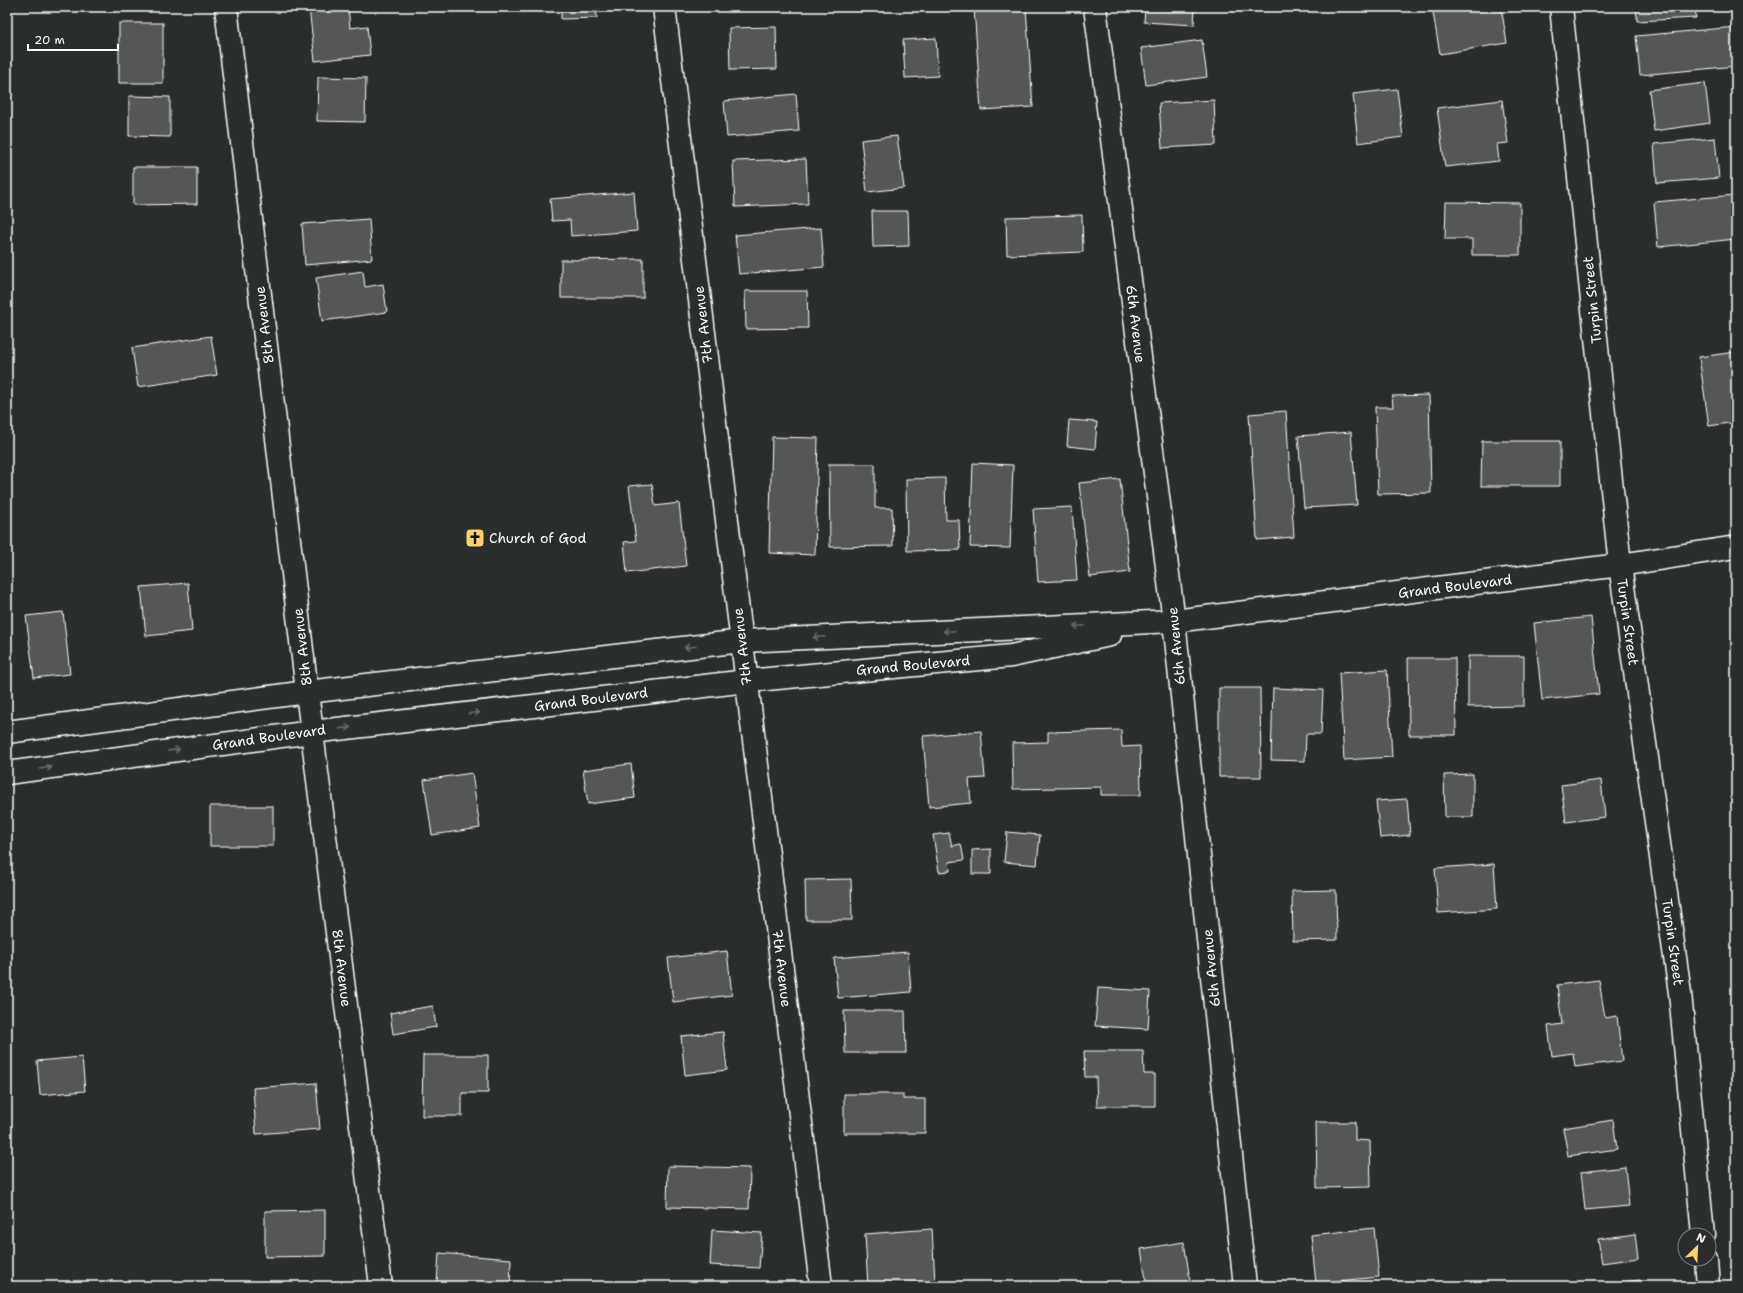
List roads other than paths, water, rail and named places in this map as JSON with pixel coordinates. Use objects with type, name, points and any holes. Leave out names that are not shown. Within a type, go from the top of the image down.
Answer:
[{"type":"street","name":"8th Avenue","points":[[226,7],[307,692],[381,1286]]},
{"type":"street","name":"7th Avenue","points":[[664,7],[821,1286]]},
{"type":"street","name":"6th Avenue","points":[[1095,7],[1174,621],[1245,1286]]},
{"type":"street","name":"Turpin Street","points":[[1561,7],[1620,565],[1680,993],[1703,1227]]},
{"type":"street","name":"Grand Boulevard","points":[[7,732],[307,692],[742,641],[1174,621],[1620,565],[1736,547]]},
{"type":"street","name":"Grand Boulevard","points":[[7,773],[312,732],[746,681],[1011,656],[1174,621]]},
{"type":"street","points":[[1707,1267],[1708,1286]]},
{"type":"place","name":"Church of God","points":[[475,538]]}]
